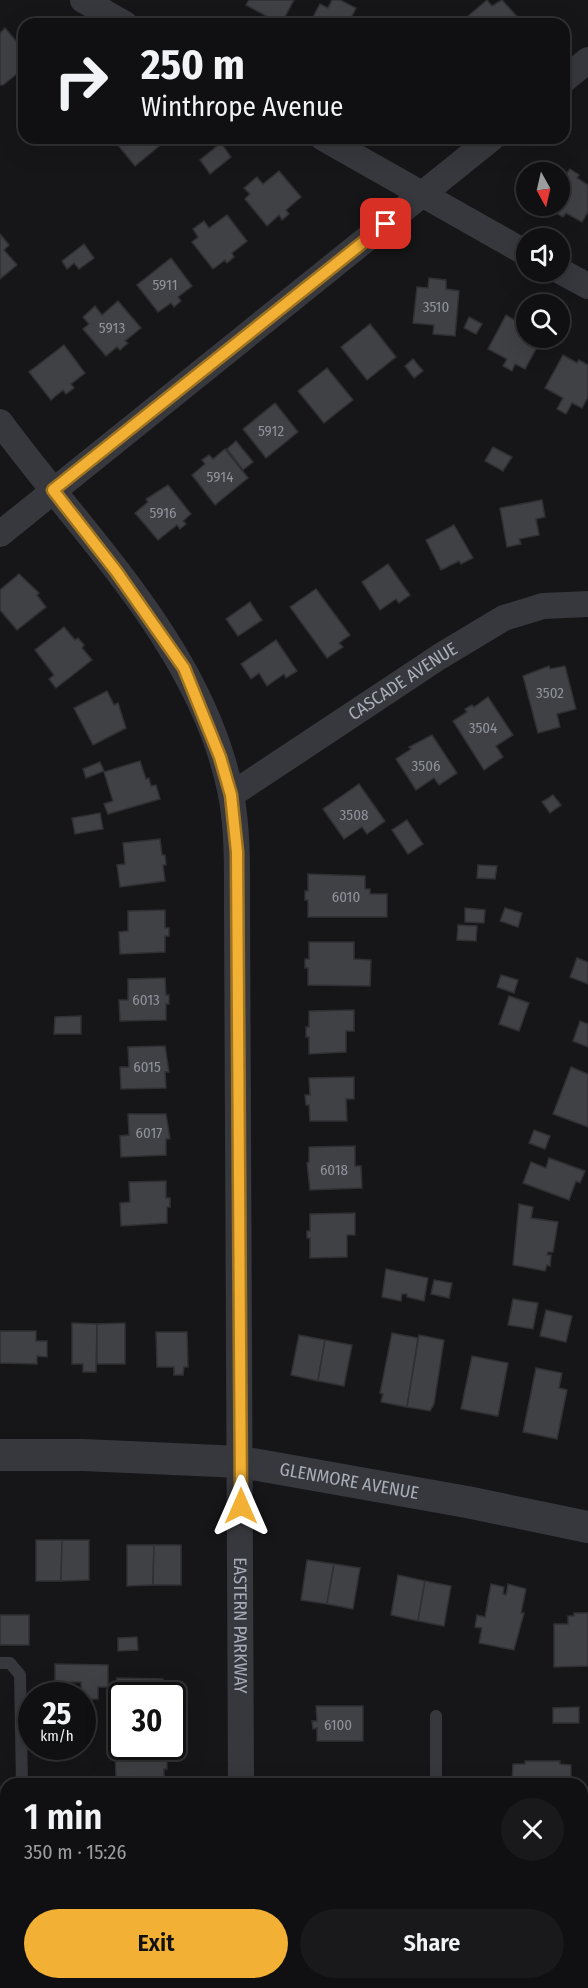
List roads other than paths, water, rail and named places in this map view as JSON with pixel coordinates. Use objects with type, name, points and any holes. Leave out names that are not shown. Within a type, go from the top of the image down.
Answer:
[{"type":"street","points":[[83,0],[114,18]]},
{"type":"street","points":[[570,75],[588,60]]},
{"type":"street","points":[[333,144],[516,247]]},
{"type":"street","points":[[0,534],[485,144]]},
{"type":"street","points":[[570,276],[588,286]]},
{"type":"street","name":"EASTERN PARKWAY","points":[[0,422],[116,571],[184,668],[209,726],[231,795],[237,852],[241,1778]]},
{"type":"street","name":"CASCADE AVENUE","points":[[231,795],[439,657],[504,618],[543,606],[588,604]]},
{"type":"street","name":"GLENMORE AVENUE","points":[[0,1455],[83,1455],[241,1462],[467,1502],[588,1527]]},
{"type":"lane","points":[[0,1663],[10,1663],[20,1675],[22,1778]]},
{"type":"lane","points":[[435,1716],[436,1778]]}]
